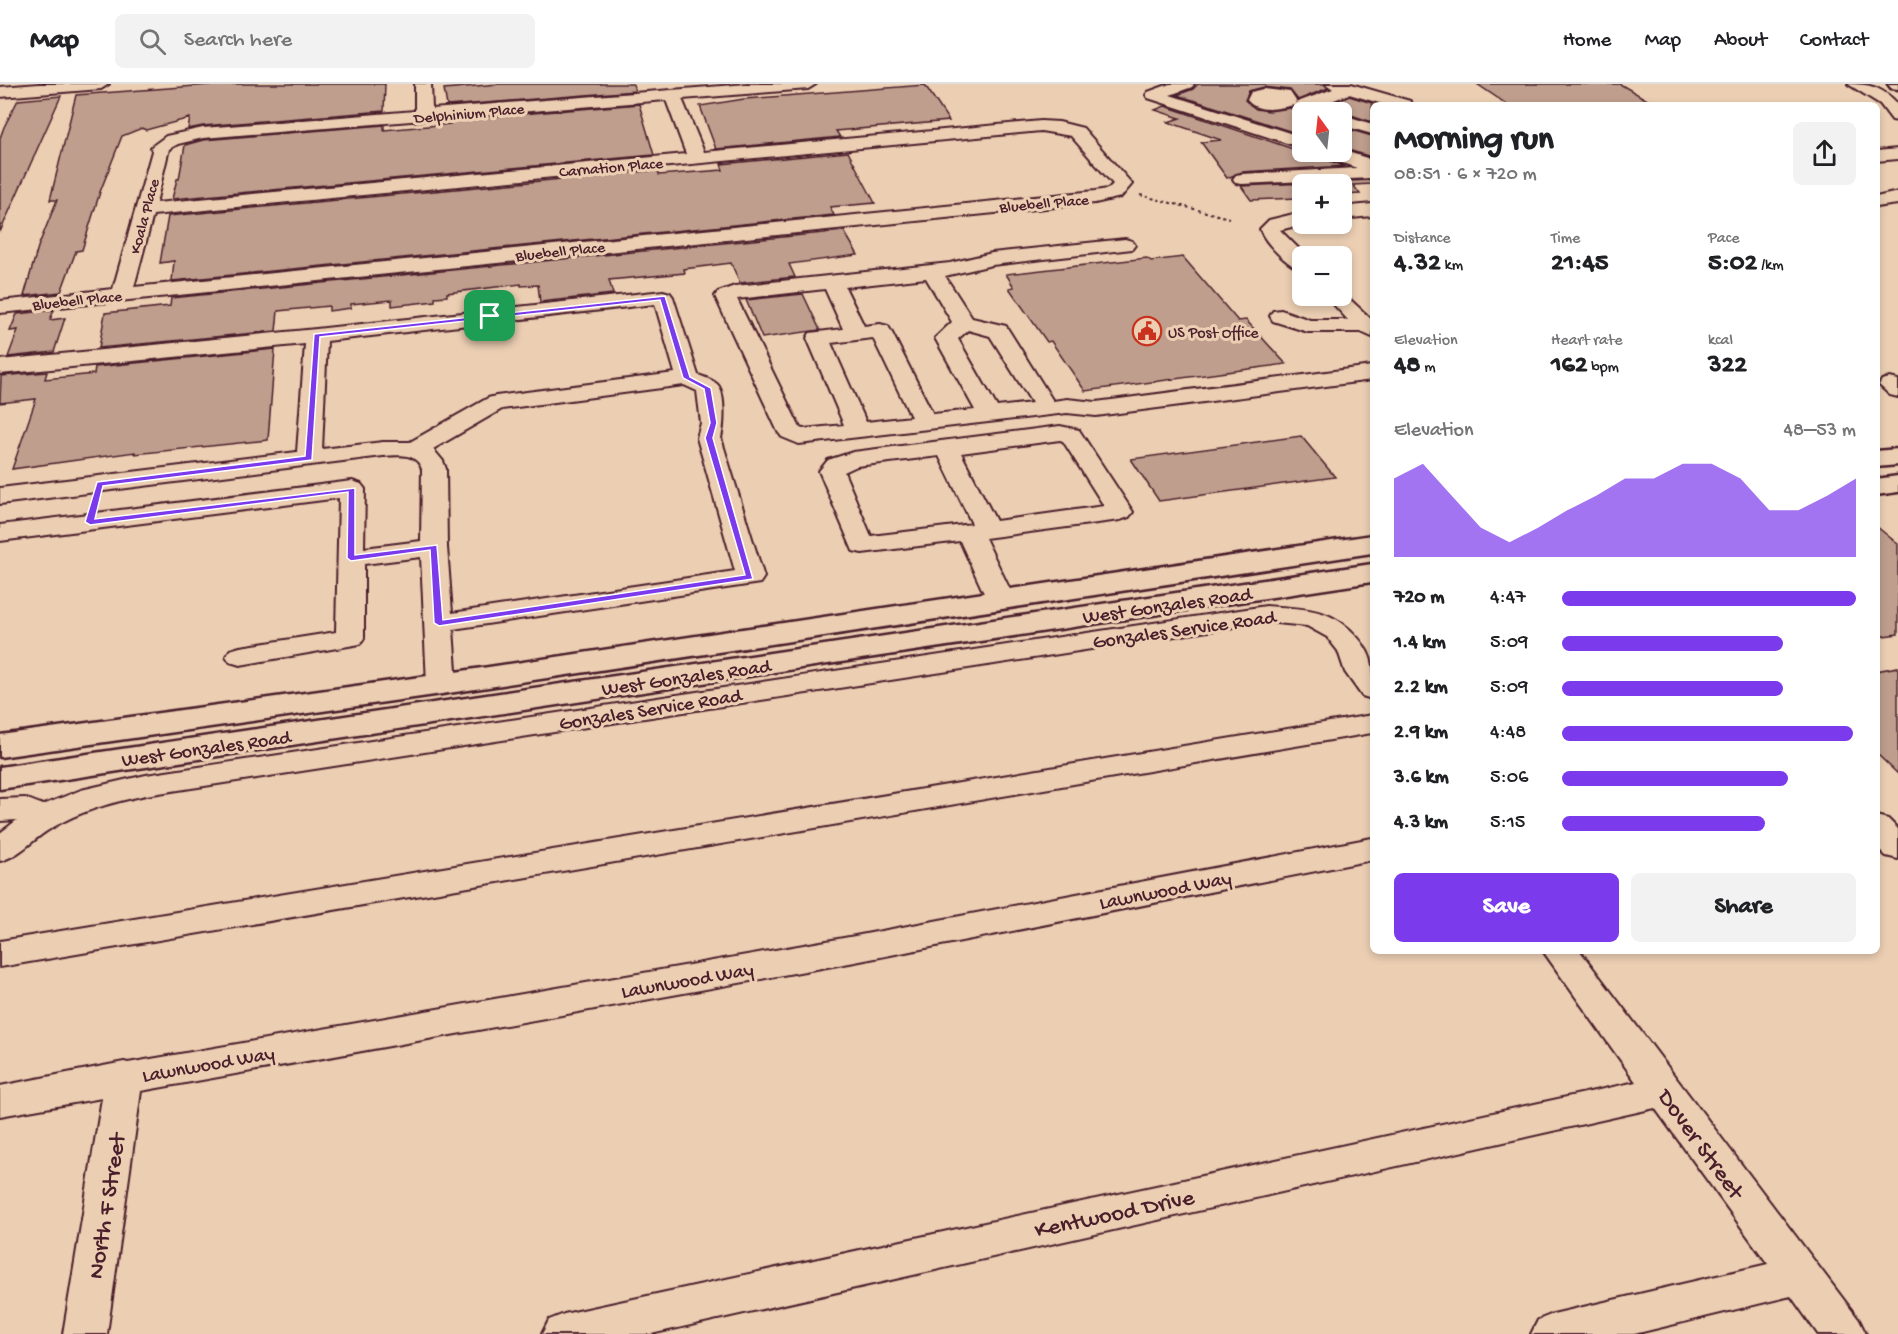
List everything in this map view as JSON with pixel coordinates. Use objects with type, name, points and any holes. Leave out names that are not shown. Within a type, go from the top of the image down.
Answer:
[{"type":"main road","points":[[1880,459],[1898,457]]},
{"type":"main road","points":[[1880,487],[1898,484]]},
{"type":"main road","name":"West Gonzales Road","points":[[0,746],[442,684],[1370,544]]},
{"type":"main road","name":"West Gonzales Road","points":[[0,778],[1370,573]]},
{"type":"street","points":[[0,92],[101,84]]},
{"type":"street","points":[[423,84],[424,116]]},
{"type":"street","name":"Delphinium Place","points":[[168,142],[202,133],[808,84]]},
{"type":"street","points":[[1186,84],[1154,95],[1292,140]]},
{"type":"street","points":[[1856,84],[1886,100],[1894,108],[1898,118],[1898,130]]},
{"type":"street","points":[[1301,102],[1341,86],[1394,102]]},
{"type":"street","points":[[672,95],[697,158]]},
{"type":"street","points":[[1217,115],[1257,102],[1292,105]]},
{"type":"street","points":[[1352,123],[1370,128]]},
{"type":"street","name":"Carnation Place","points":[[145,210],[1032,127],[1059,127],[1077,132],[1121,179],[1123,184],[1119,189]]},
{"type":"street","name":"Koala Place","points":[[122,294],[161,151],[160,147],[168,142]]},
{"type":"street","points":[[1880,156],[1898,154]]},
{"type":"street","points":[[1352,159],[1361,162],[1370,171]]},
{"type":"street","points":[[1242,179],[1370,173]]},
{"type":"street","name":"Bluebell Place","points":[[0,307],[1095,198],[1119,189]]},
{"type":"street","points":[[1352,212],[1370,210]]},
{"type":"street","points":[[1292,220],[1276,224],[1270,229],[1272,235],[1292,254]]},
{"type":"street","points":[[1125,245],[992,259],[942,270],[735,292],[725,296],[790,432],[799,437],[1067,406],[1096,410],[1370,374]]},
{"type":"street","points":[[942,270],[964,323]]},
{"type":"street","points":[[832,282],[856,333]]},
{"type":"street","points":[[0,367],[316,336],[663,297],[687,378]]},
{"type":"street","points":[[1347,306],[1370,328]]},
{"type":"street","points":[[1281,315],[1308,326],[1370,328]]},
{"type":"street","points":[[964,323],[998,331],[1047,409]]},
{"type":"street","points":[[964,323],[946,338],[990,415]]},
{"type":"street","points":[[858,430],[818,338],[880,331],[925,423]]},
{"type":"street","points":[[309,458],[316,336]]},
{"type":"street","points":[[419,452],[496,403],[687,378],[708,388],[713,423],[709,438],[750,577],[439,623]]},
{"type":"street","points":[[1044,433],[1071,435],[1120,512],[979,531],[862,545],[831,471],[847,460],[1044,433]]},
{"type":"street","points":[[946,446],[979,531],[1001,600]]},
{"type":"street","points":[[0,496],[375,450],[419,452],[433,461],[434,469],[434,547],[442,684]]},
{"type":"street","points":[[90,522],[100,484]]},
{"type":"street","points":[[0,533],[352,489],[350,638],[240,656]]},
{"type":"street","points":[[351,558],[434,547]]},
{"type":"street","name":"Gonzales Service Road","points":[[0,850],[42,819],[109,793],[146,785],[1266,614],[1314,618],[1337,631],[1352,649],[1360,672],[1370,687]]},
{"type":"street","points":[[0,954],[1370,724]]},
{"type":"street","points":[[0,810],[26,809],[42,819]]},
{"type":"street","points":[[1880,831],[1898,848]]},
{"type":"street","name":"Lawnwood Way","points":[[0,1101],[124,1077],[855,949],[1370,849]]},
{"type":"street","name":"Dover Street","points":[[1563,954],[1844,1334]]},
{"type":"street","name":"North F Street","points":[[85,1334],[124,1077]]},
{"type":"street","name":"Kentwood Drive","points":[[564,1334],[1664,1091]]},
{"type":"street","points":[[1552,1334],[1800,1275]]},
{"type":"path","points":[[1119,189],[1229,218]]},
{"type":"building","points":[[222,84],[385,84],[384,111],[188,129],[190,118],[146,130],[142,128],[122,136],[100,192],[82,250],[76,251],[61,292],[24,296],[38,247],[57,200],[50,200],[76,95]]},
{"type":"building","points":[[498,84],[633,84],[635,91],[447,106],[444,89]]},
{"type":"building","points":[[1198,84],[1324,84],[1328,88],[1298,100],[1290,90],[1264,87],[1249,91],[1245,100],[1256,109],[1269,111],[1291,108],[1292,132],[1177,95],[1193,89]]},
{"type":"building","points":[[1477,84],[1620,84],[1651,102],[1504,102]]},
{"type":"building","points":[[925,85],[949,121],[836,131],[840,137],[716,149],[700,106],[744,99]]},
{"type":"building","points":[[61,96],[0,232],[0,138],[4,127],[18,100]]},
{"type":"building","points":[[1349,96],[1370,102],[1370,121],[1352,115],[1352,102],[1334,102]]},
{"type":"building","points":[[639,104],[654,155],[172,199],[177,179],[179,179],[185,145],[203,140],[384,125],[384,130],[450,124],[450,120]]},
{"type":"building","points":[[1165,106],[1292,149],[1292,162],[1333,162],[1345,166],[1242,172],[1227,178],[1201,142],[1221,140],[1168,122],[1180,118],[1155,110]]},
{"type":"building","points":[[1352,130],[1370,135],[1370,158],[1352,151]]},
{"type":"building","points":[[848,152],[875,203],[830,207],[834,215],[172,281],[174,261],[160,263],[168,216],[658,170],[659,175],[723,170],[721,164]]},
{"type":"building","points":[[1370,180],[1370,184],[1353,185],[1360,194],[1352,194],[1352,181]]},
{"type":"building","points":[[1292,184],[1292,198],[1251,200],[1241,186]]},
{"type":"building","points":[[844,231],[858,255],[789,264],[795,277],[740,283],[731,263],[684,269],[685,273],[609,280],[613,294],[540,302],[538,285],[521,286],[521,284],[447,293],[447,296],[435,297],[435,301],[392,306],[392,300],[351,304],[351,308],[329,311],[329,306],[278,311],[276,331],[99,348],[105,313],[170,306],[171,298]]},
{"type":"building","name":"US Post Office","points":[[1183,257],[1238,321],[1246,320],[1286,364],[1085,391],[1051,341],[1047,342],[1009,288],[1014,287],[1006,274],[1147,258],[1151,261]]},
{"type":"building","points":[[803,294],[820,330],[762,338],[746,300]]},
{"type":"building","points":[[54,310],[50,320],[65,318],[54,352],[8,357],[18,330],[10,331],[17,314]]},
{"type":"building","points":[[275,349],[268,440],[135,454],[135,452],[12,469],[36,399],[0,403],[1,376],[47,372],[45,379],[94,374],[95,367]]},
{"type":"building","points":[[1301,436],[1335,477],[1159,501],[1131,459]]},
{"type":"building","points":[[1880,529],[1898,544],[1898,634],[1880,636]]},
{"type":"building","points":[[1898,667],[1898,774],[1880,757],[1880,670]]},
{"type":"place","name":"US Post Office","points":[[1147,331]]},
{"type":"route","points":[[663,297],[687,378],[708,388],[713,423],[709,438],[750,577],[439,623],[434,547],[351,558],[352,489],[90,522],[100,484],[309,458],[316,336],[490,316],[663,297]]}]
